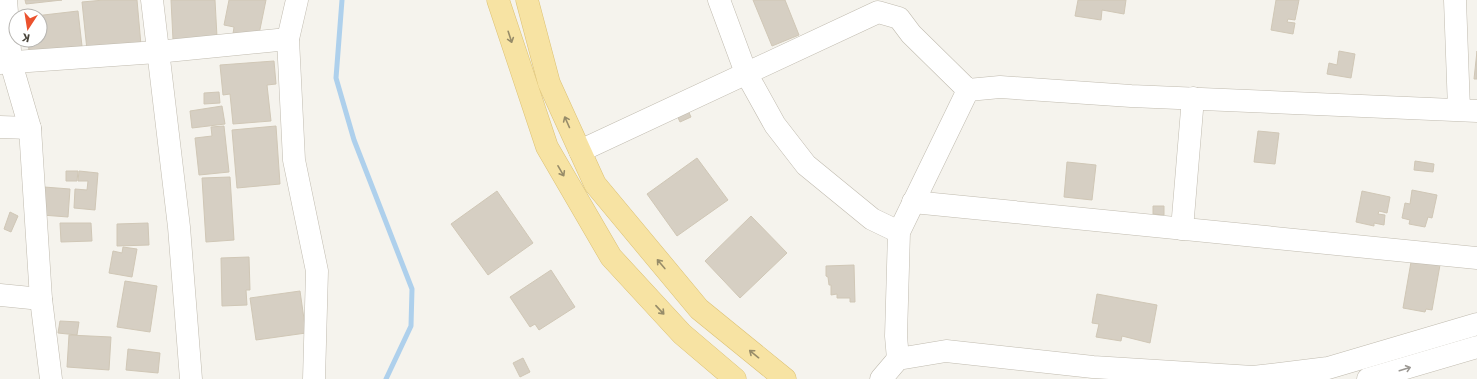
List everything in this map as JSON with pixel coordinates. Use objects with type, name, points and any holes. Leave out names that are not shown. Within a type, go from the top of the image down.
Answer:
[{"type":"main road","points":[[498,0],[547,147],[611,258],[682,334],[735,379]]},
{"type":"main road","points":[[527,0],[549,83],[594,184],[699,309],[785,379]]},
{"type":"street","points":[[6,0],[5,63],[30,128],[41,299],[51,379]]},
{"type":"street","points":[[152,0],[178,227],[190,379]]},
{"type":"street","points":[[297,0],[288,39],[294,160],[317,271],[314,379]]},
{"type":"street","points":[[719,0],[725,20],[746,73],[776,125],[806,164],[872,219],[899,232]]},
{"type":"street","points":[[580,151],[878,12],[899,18],[911,34],[968,90],[1000,87],[1193,98],[1468,110],[1455,0]]},
{"type":"street","points":[[5,63],[157,52],[288,39]]},
{"type":"street","points":[[898,359],[896,336],[899,232],[968,90]]},
{"type":"street","points":[[1182,229],[1193,98]]},
{"type":"street","points":[[0,127],[30,128]]},
{"type":"street","points":[[913,202],[1477,258]]},
{"type":"street","points":[[0,295],[41,299]]},
{"type":"street","points":[[881,379],[898,359],[946,351],[1092,373],[1115,369],[1253,377],[1328,368],[1477,324]]},
{"type":"street","points":[[1368,379],[1477,347]]},
{"type":"street","points":[[1115,369],[1137,379]]},
{"type":"building","points":[[25,0],[62,0],[26,4]]},
{"type":"building","points":[[137,0],[141,45],[87,50],[82,2]]},
{"type":"building","points":[[171,0],[215,0],[217,37],[173,40]]},
{"type":"building","points":[[229,0],[266,0],[258,39],[233,34],[234,27],[224,25]]},
{"type":"building","points":[[753,0],[785,0],[799,35],[772,46]]},
{"type":"building","points":[[1078,0],[1126,0],[1124,14],[1102,10],[1101,20],[1075,16]]},
{"type":"building","points":[[1276,0],[1299,0],[1295,20],[1288,19],[1287,22],[1295,23],[1293,34],[1271,30]]},
{"type":"building","points":[[78,11],[82,46],[29,51],[29,48],[48,48],[48,14]]},
{"type":"building","points":[[1339,51],[1355,54],[1351,78],[1327,74],[1329,63],[1337,65]]},
{"type":"building","points":[[1477,51],[1477,79],[1474,79]]},
{"type":"building","points":[[274,61],[276,84],[267,85],[271,121],[233,124],[230,94],[223,95],[220,65]]},
{"type":"building","points":[[219,92],[220,103],[204,104],[204,93]]},
{"type":"building","points":[[222,106],[225,124],[192,128],[190,111]]},
{"type":"building","points":[[686,106],[691,117],[680,122],[675,111]]},
{"type":"building","points":[[224,126],[229,172],[199,175],[195,138],[212,136],[211,127]]},
{"type":"building","points":[[276,126],[280,184],[237,188],[232,130]]},
{"type":"building","points":[[1258,131],[1279,133],[1275,164],[1254,162]]},
{"type":"building","points":[[697,158],[728,200],[677,236],[647,194]]},
{"type":"building","points":[[1415,161],[1434,164],[1433,172],[1414,170]]},
{"type":"building","points":[[1067,162],[1096,165],[1092,200],[1064,197]]},
{"type":"building","points":[[66,171],[78,171],[77,181],[66,181]]},
{"type":"building","points":[[79,171],[98,173],[95,210],[74,208],[75,189],[87,190],[88,181],[78,181]]},
{"type":"building","points":[[230,177],[234,240],[206,242],[202,178]]},
{"type":"building","points":[[44,187],[70,189],[68,217],[42,215]]},
{"type":"building","points":[[1412,190],[1437,195],[1432,218],[1428,217],[1425,227],[1409,224],[1410,220],[1402,218],[1405,203],[1410,204]]},
{"type":"building","points":[[497,191],[533,243],[488,275],[451,224]]},
{"type":"building","points":[[1362,191],[1390,197],[1387,213],[1379,211],[1378,214],[1385,215],[1384,225],[1374,223],[1374,226],[1356,222]]},
{"type":"building","points":[[1153,206],[1164,206],[1164,215],[1153,214]]},
{"type":"building","points":[[10,212],[18,216],[11,232],[4,229]]},
{"type":"building","points":[[751,216],[787,253],[740,298],[705,261]]},
{"type":"building","points":[[60,223],[91,223],[92,241],[61,242]]},
{"type":"building","points":[[148,223],[149,245],[117,246],[117,224]]},
{"type":"building","points":[[123,247],[137,249],[132,277],[109,273],[113,251],[122,253]]},
{"type":"building","points":[[249,257],[250,290],[246,290],[247,305],[222,306],[221,258]]},
{"type":"building","points":[[1411,262],[1440,265],[1432,310],[1426,309],[1425,312],[1403,308]]},
{"type":"building","points":[[854,265],[855,302],[850,302],[850,298],[837,298],[837,294],[831,295],[831,285],[829,285],[828,277],[826,276],[826,266]]},
{"type":"building","points":[[551,270],[575,307],[539,330],[535,324],[530,327],[510,297]]},
{"type":"building","points":[[125,281],[157,286],[150,332],[117,327]]},
{"type":"building","points":[[300,291],[306,333],[256,340],[250,298]]},
{"type":"building","points":[[1097,294],[1157,305],[1150,343],[1122,336],[1121,341],[1096,337],[1099,324],[1092,323]]},
{"type":"building","points":[[60,321],[79,322],[77,335],[58,333]]},
{"type":"building","points":[[69,335],[111,337],[109,370],[67,367]]},
{"type":"building","points":[[128,349],[160,353],[158,373],[126,370]]},
{"type":"building","points":[[523,358],[530,372],[520,377],[513,363]]},
{"type":"waterway","points":[[342,0],[336,78],[354,140],[412,289],[411,326],[386,379]]}]
